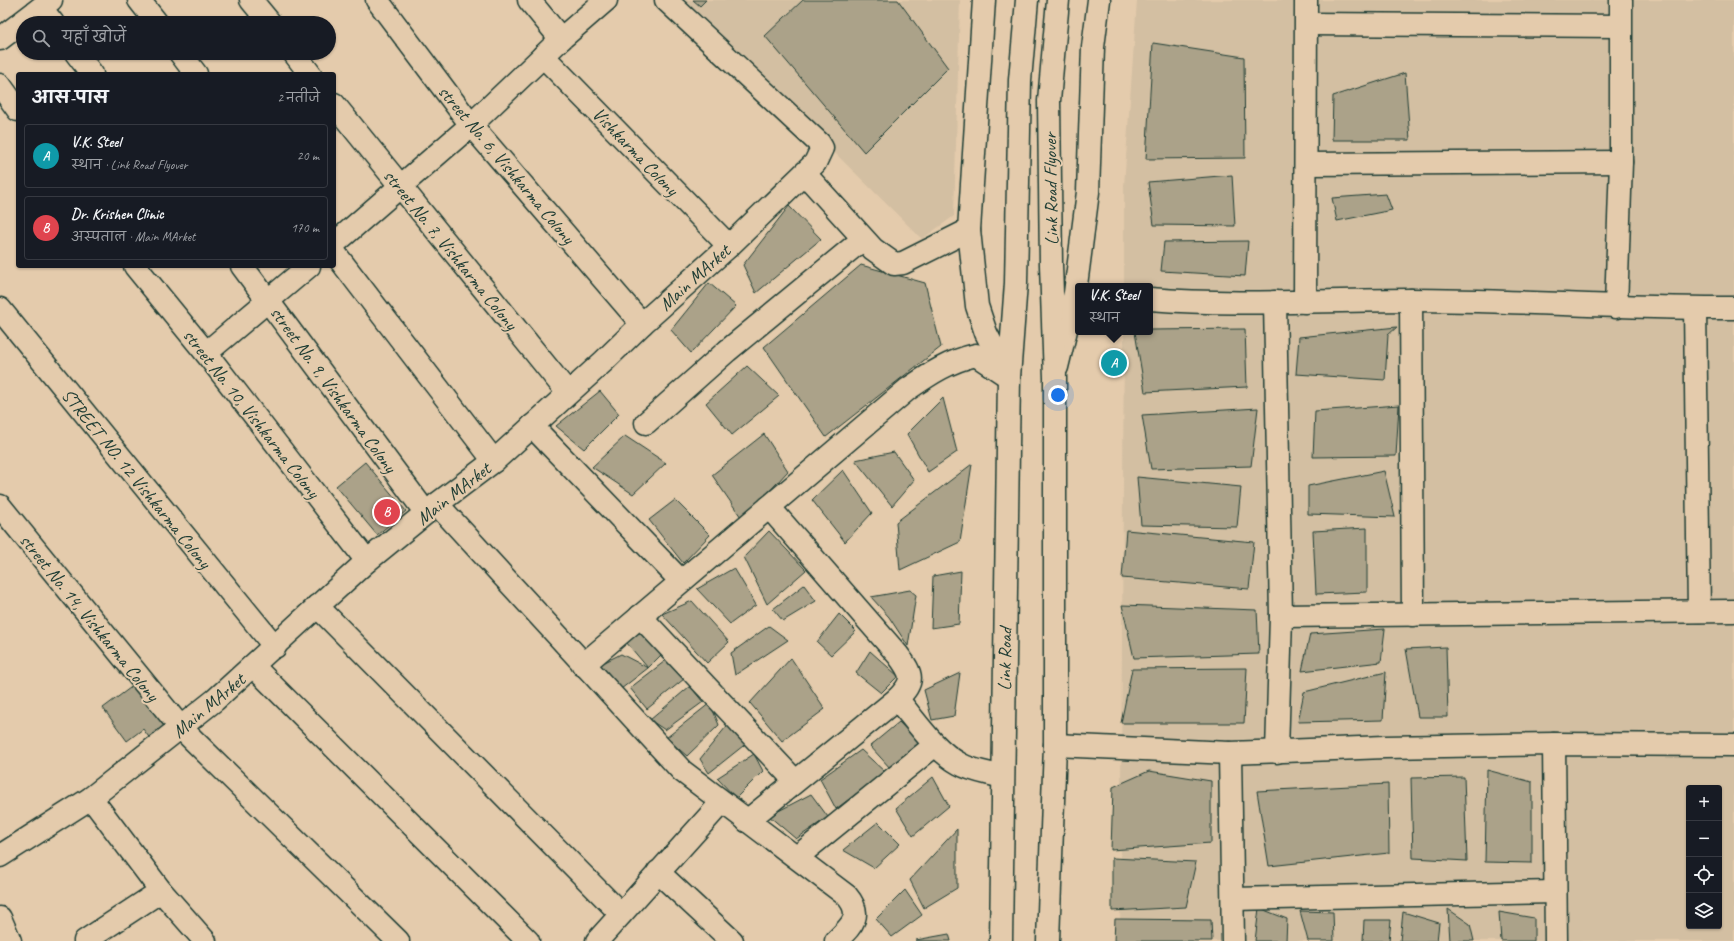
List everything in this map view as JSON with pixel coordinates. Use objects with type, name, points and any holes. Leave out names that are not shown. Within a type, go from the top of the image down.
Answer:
[{"type":"street","points":[[139,0],[152,16]]},
{"type":"street","points":[[251,0],[264,16]]},
{"type":"street","name":"street No. 6, Vishkarma Colony","points":[[376,0],[471,125],[642,324]]},
{"type":"street","points":[[529,0],[562,39]]},
{"type":"street","points":[[336,242],[471,125],[543,56],[606,0]]},
{"type":"street","name":"Main MArket","points":[[0,856],[91,798],[181,728],[275,647],[317,606],[367,561],[431,508],[494,461],[729,246],[815,163],[822,148],[819,143],[666,0]]},
{"type":"street","points":[[984,0],[969,230],[977,306],[986,333],[1009,377]]},
{"type":"street","name":"Link Road Flyover","points":[[1009,377],[1016,283],[1020,80],[1026,0]]},
{"type":"street","name":"Link Road Flyover","points":[[1055,378],[1051,265],[1049,101],[1058,0]]},
{"type":"street","points":[[1078,283],[1088,192],[1093,47],[1099,0]]},
{"type":"street","points":[[1305,302],[1307,164],[1306,0]]},
{"type":"street","points":[[1616,307],[1621,162],[1621,0]]},
{"type":"street","points":[[38,16],[48,10]]},
{"type":"street","points":[[1307,24],[1620,26]]},
{"type":"street","points":[[0,39],[16,29]]},
{"type":"street","name":"Vishkarma Colony","points":[[543,56],[729,246]]},
{"type":"street","points":[[81,60],[90,72]]},
{"type":"street","points":[[185,60],[194,72]]},
{"type":"street","points":[[299,60],[308,72]]},
{"type":"street","points":[[0,85],[16,107]]},
{"type":"street","name":"street No. 7, Vishkarma Colony","points":[[336,106],[568,393]]},
{"type":"street","points":[[1307,164],[1621,162]]},
{"type":"street","points":[[805,174],[873,249],[894,264],[903,263],[969,230]]},
{"type":"street","points":[[646,424],[727,351],[863,238]]},
{"type":"street","points":[[336,255],[494,461]]},
{"type":"street","name":"street No. 10, Vishkarma Colony","points":[[137,268],[206,353],[367,561]]},
{"type":"street","name":"street No. 9, Vishkarma Colony","points":[[244,268],[431,508],[583,665],[682,772],[847,896],[853,903],[856,912],[854,922],[840,940]]},
{"type":"street","points":[[206,353],[307,268]]},
{"type":"street","points":[[1153,300],[1219,304],[1411,300],[1695,309],[1734,308]]},
{"type":"street","points":[[1411,300],[1413,615]]},
{"type":"street","points":[[1048,941],[1054,745],[1055,378],[1075,302]]},
{"type":"street","points":[[1275,302],[1281,616],[1277,752]]},
{"type":"street","name":"STREET NO. 12 Vishkarma Colony","points":[[0,309],[275,647]]},
{"type":"street","points":[[1695,309],[1699,611]]},
{"type":"street","points":[[583,665],[908,389],[937,369],[958,359],[976,355],[1009,377]]},
{"type":"street","name":"Link Road","points":[[1001,941],[1002,776],[1009,377]]},
{"type":"street","points":[[532,426],[681,581]]},
{"type":"street","name":"street No. 14, Vishkarma Colony","points":[[0,506],[181,728],[398,941]]},
{"type":"street","points":[[747,821],[897,700],[907,689],[911,679],[909,669],[770,507]]},
{"type":"street","points":[[317,606],[621,914]]},
{"type":"street","points":[[1281,616],[1734,610]]},
{"type":"street","points":[[640,616],[795,782]]},
{"type":"street","points":[[253,666],[528,941]]},
{"type":"street","points":[[897,700],[935,745],[949,758],[961,765],[1002,776]]},
{"type":"street","points":[[1054,745],[1230,753],[1385,747],[1554,744],[1734,745]]},
{"type":"street","points":[[1554,744],[1554,892],[1556,941]]},
{"type":"street","points":[[797,857],[935,745]]},
{"type":"street","points":[[1230,753],[1233,941]]},
{"type":"street","points":[[91,798],[161,891],[205,941]]},
{"type":"street","points":[[597,941],[722,802]]},
{"type":"street","points":[[658,872],[732,941]]},
{"type":"street","points":[[85,941],[161,891]]},
{"type":"street","points":[[1233,899],[1554,892]]},
{"type":"street","points":[[0,918],[10,941]]},
{"type":"shaded area","points":[[680,0],[960,0],[954,216],[922,239]]},
{"type":"shaded area","points":[[1137,0],[1734,0],[1734,941],[1120,941],[1124,335],[1153,335],[1153,283],[1124,283],[1124,186]]},
{"type":"building","points":[[693,0],[706,0],[700,6]]},
{"type":"building","points":[[803,0],[898,0],[948,68],[864,152],[765,36]]},
{"type":"building","points":[[1153,43],[1244,57],[1245,158],[1146,159]]},
{"type":"building","points":[[1405,73],[1410,140],[1332,140],[1333,96]]},
{"type":"building","points":[[1232,175],[1235,226],[1154,225],[1148,182]]},
{"type":"building","points":[[1386,194],[1392,210],[1337,221],[1332,198]]},
{"type":"building","points":[[789,206],[821,239],[756,293],[743,265]]},
{"type":"building","points":[[1248,241],[1245,276],[1161,271],[1164,242]]},
{"type":"building","points":[[861,265],[925,283],[941,347],[826,437],[764,347]]},
{"type":"building","points":[[709,283],[736,306],[691,353],[671,330]]},
{"type":"building","points":[[1397,327],[1388,335],[1385,380],[1296,374],[1299,337]]},
{"type":"building","points":[[1245,329],[1247,387],[1145,392],[1136,335],[1153,335],[1153,330]]},
{"type":"building","points":[[747,366],[779,396],[732,435],[706,403]]},
{"type":"building","points":[[600,391],[619,414],[584,449],[556,426]]},
{"type":"building","points":[[943,398],[957,452],[928,472],[907,434]]},
{"type":"building","points":[[1399,405],[1396,456],[1313,457],[1315,411]]},
{"type":"building","points":[[1258,408],[1251,466],[1151,469],[1142,415]]},
{"type":"building","points":[[764,434],[788,471],[743,520],[712,475]]},
{"type":"building","points":[[625,436],[666,463],[633,494],[592,467]]},
{"type":"building","points":[[894,452],[914,480],[892,506],[855,460]]},
{"type":"building","points":[[365,462],[406,511],[377,535],[336,486]]},
{"type":"building","points":[[972,464],[960,542],[900,570],[896,522]]},
{"type":"building","points":[[843,470],[872,513],[845,542],[812,500]]},
{"type":"building","points":[[1384,471],[1395,517],[1308,514],[1308,486]]},
{"type":"building","points":[[1137,477],[1241,487],[1237,527],[1141,525]]},
{"type":"building","points":[[675,500],[710,535],[683,563],[649,520]]},
{"type":"building","points":[[1367,528],[1367,592],[1316,594],[1313,531]]},
{"type":"building","points":[[1126,530],[1254,542],[1249,589],[1122,578]]},
{"type":"building","points":[[769,531],[806,570],[767,604],[744,557]]},
{"type":"building","points":[[734,568],[756,605],[730,624],[697,589]]},
{"type":"building","points":[[961,571],[959,624],[931,628],[933,576]]},
{"type":"building","points":[[804,585],[816,601],[783,621],[773,609]]},
{"type":"building","points":[[910,590],[916,595],[908,646],[889,617],[871,597]]},
{"type":"building","points":[[692,601],[729,642],[707,663],[662,614]]},
{"type":"building","points":[[1122,605],[1257,610],[1259,654],[1134,658]]},
{"type":"building","points":[[839,614],[856,631],[831,655],[817,642]]},
{"type":"building","points":[[769,626],[788,640],[735,675],[731,653]]},
{"type":"building","points":[[1385,629],[1381,662],[1302,671],[1310,634]]},
{"type":"building","points":[[641,631],[662,654],[648,668],[626,642]]},
{"type":"building","points":[[1446,647],[1448,717],[1418,717],[1406,649]]},
{"type":"building","points":[[870,651],[898,676],[881,693],[856,673]]},
{"type":"building","points":[[621,654],[648,668],[621,689],[599,665]]},
{"type":"building","points":[[669,658],[684,679],[647,709],[630,688]]},
{"type":"building","points":[[791,658],[825,709],[782,741],[750,703]]},
{"type":"building","points":[[1247,668],[1244,723],[1121,723],[1132,669]]},
{"type":"building","points":[[1386,672],[1383,720],[1298,722],[1304,692]]},
{"type":"building","points":[[960,673],[954,716],[932,720],[924,690]]},
{"type":"building","points":[[134,685],[166,729],[151,740],[143,729],[127,741],[103,708]]},
{"type":"building","points":[[690,686],[703,702],[665,730],[650,720]]},
{"type":"building","points":[[710,703],[719,725],[687,756],[666,738]]},
{"type":"building","points":[[730,722],[748,742],[709,773],[700,759]]},
{"type":"building","points":[[899,722],[921,745],[891,769],[870,746]]},
{"type":"building","points":[[861,750],[885,772],[836,809],[820,779]]},
{"type":"building","points":[[754,754],[763,771],[736,798],[717,778]]},
{"type":"building","points":[[1487,770],[1532,782],[1532,863],[1485,862]]},
{"type":"building","points":[[1149,771],[1211,781],[1211,843],[1111,850],[1113,787]]},
{"type":"building","points":[[933,777],[949,806],[913,836],[896,808]]},
{"type":"building","points":[[1464,777],[1467,861],[1413,858],[1411,778]]},
{"type":"building","points":[[1388,784],[1389,853],[1269,866],[1257,791]]},
{"type":"building","points":[[811,794],[828,817],[796,839],[769,816]]},
{"type":"building","points":[[878,822],[900,844],[874,868],[843,850]]},
{"type":"building","points":[[957,829],[957,888],[924,908],[910,880]]},
{"type":"building","points":[[1112,858],[1196,862],[1186,907],[1112,911]]},
{"type":"building","points":[[905,890],[922,915],[892,937],[876,919]]},
{"type":"building","points":[[1259,908],[1287,919],[1286,941],[1255,941]]},
{"type":"building","points":[[1448,909],[1470,924],[1474,941],[1450,941]]},
{"type":"building","points":[[1300,911],[1333,912],[1334,941],[1308,941]]},
{"type":"building","points":[[1403,912],[1439,923],[1437,941],[1400,941]]},
{"type":"building","points":[[1499,912],[1534,918],[1534,941],[1501,941]]},
{"type":"building","points":[[1115,919],[1211,920],[1212,941],[1114,941]]},
{"type":"building","points":[[1364,920],[1391,920],[1389,941],[1363,941]]},
{"type":"building","points":[[949,934],[951,941],[916,941],[916,940]]},
{"type":"place","name":"V.K. Steel","points":[[1114,363]]},
{"type":"place","name":"Dr. Krishen Clinic","points":[[387,512]]}]
